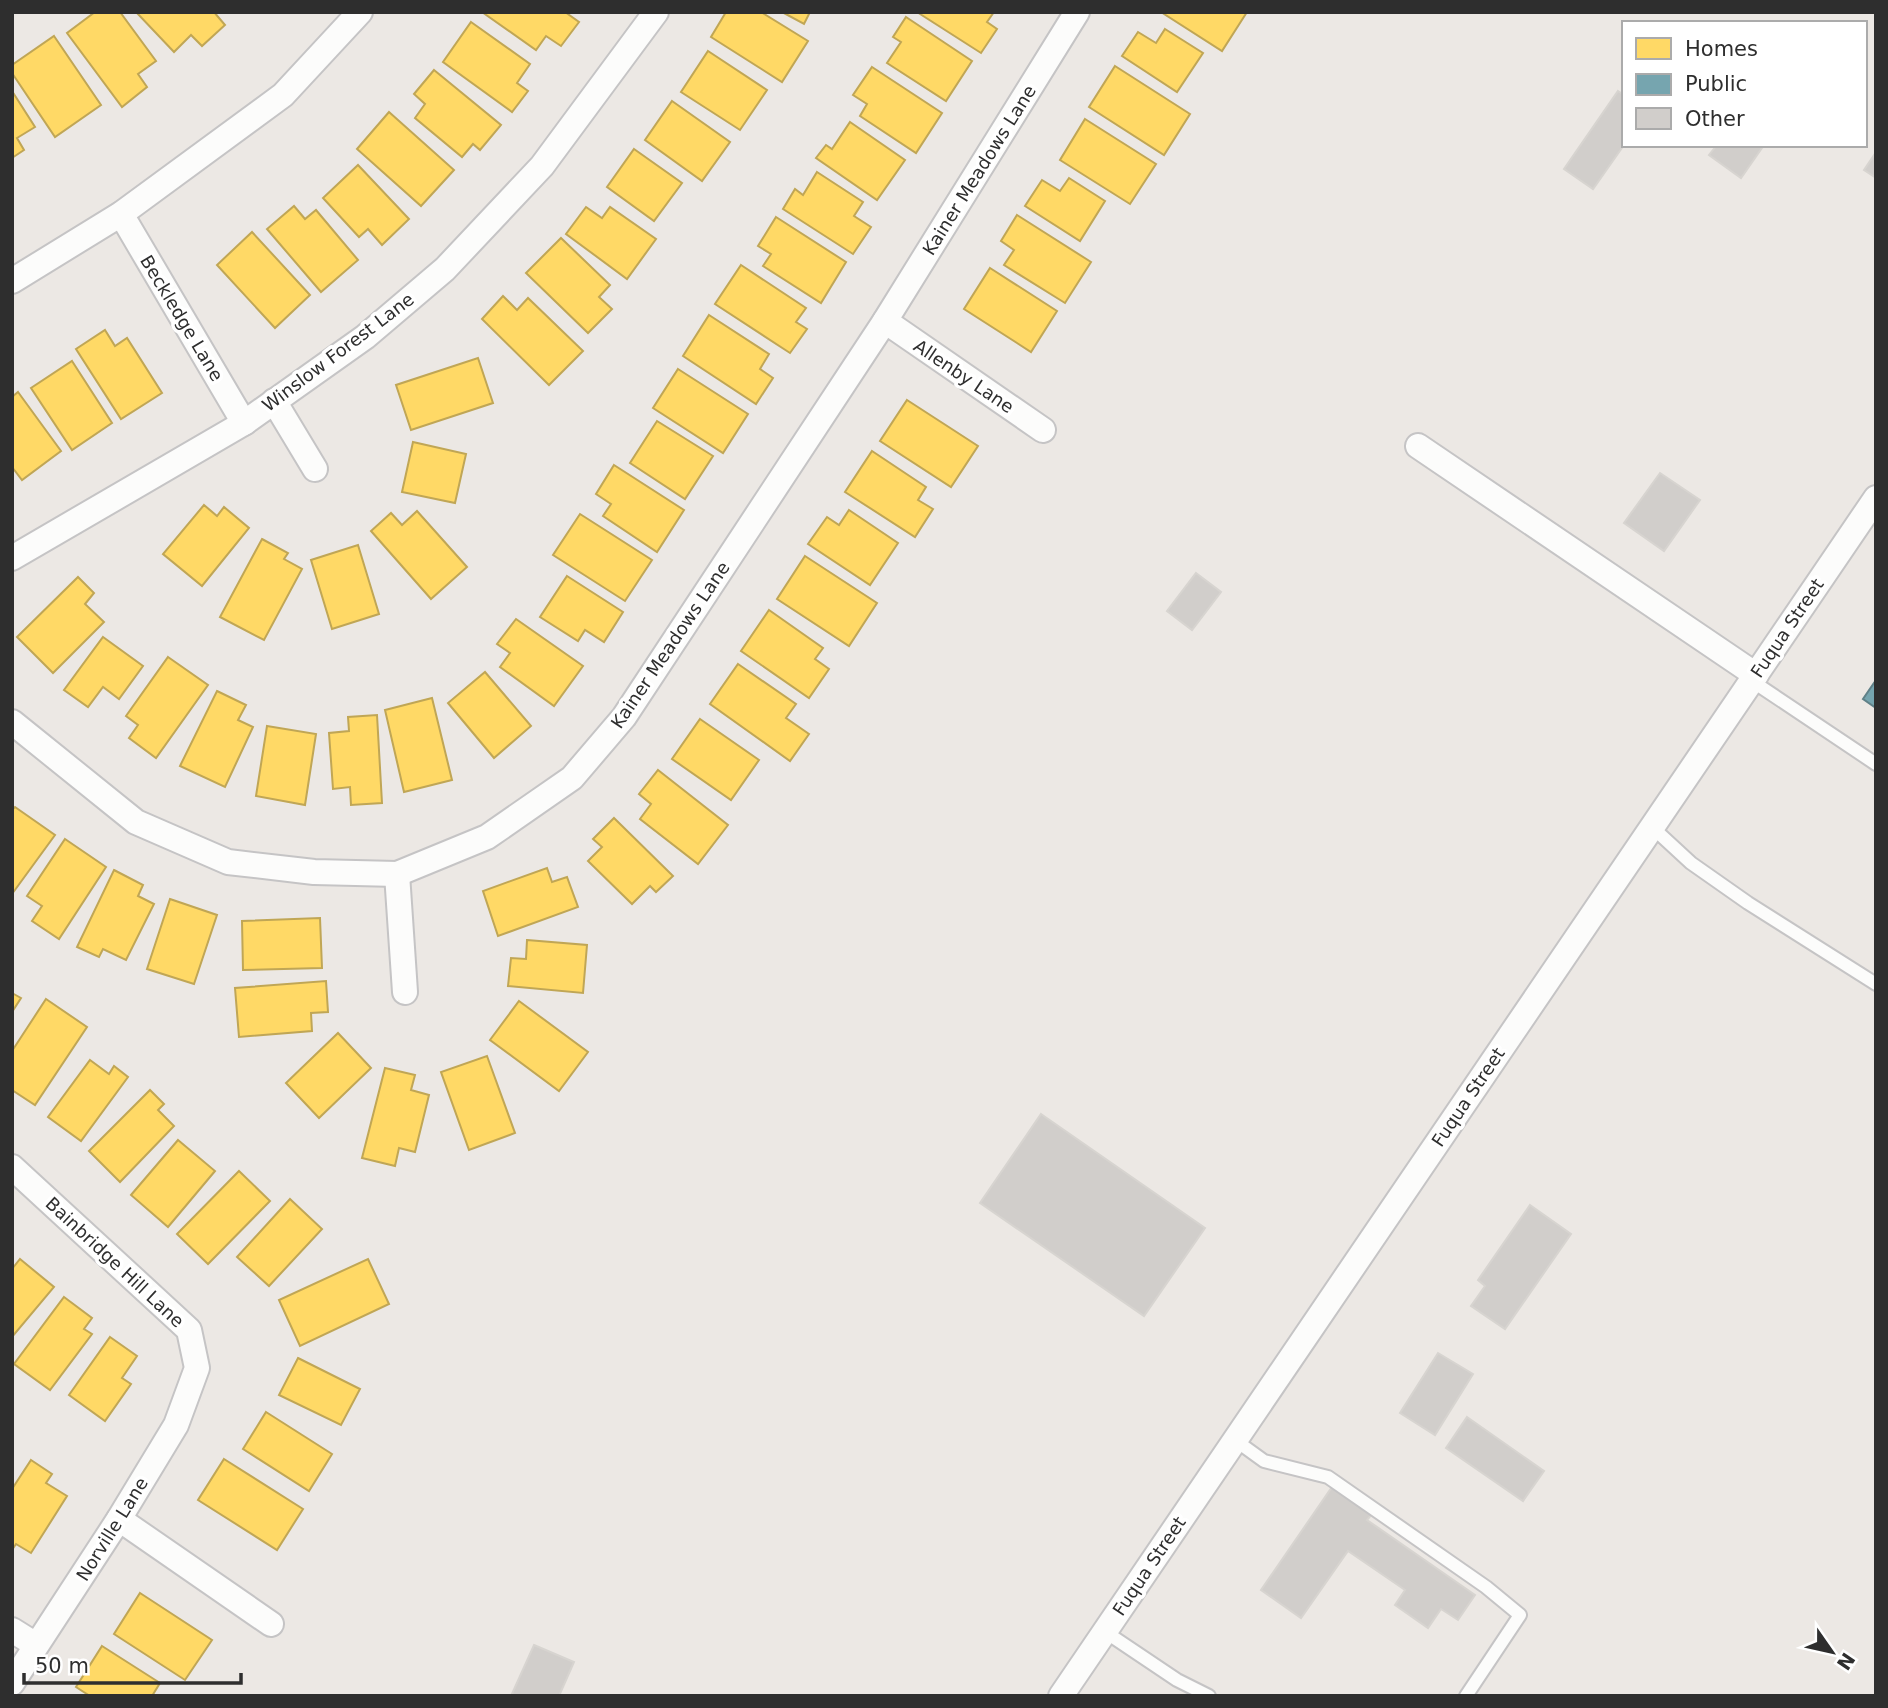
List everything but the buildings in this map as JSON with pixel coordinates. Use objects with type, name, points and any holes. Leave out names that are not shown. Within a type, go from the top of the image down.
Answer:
[{"type":"street","points":[[12,281],[121,214],[283,95],[360,12]]},
{"type":"street","name":"Winslow Forest Lane","points":[[12,558],[244,423],[365,337],[446,269],[542,166],[656,12]]},
{"type":"street","name":"Kainer Meadows Lane","points":[[12,722],[136,822],[228,862],[314,872],[397,874],[487,837],[572,778],[624,717],[885,321],[1077,12]]},
{"type":"street","name":"Beckledge Lane","points":[[121,214],[244,423]]},
{"type":"street","name":"Allenby Lane","points":[[885,321],[1043,430]]},
{"type":"street","points":[[274,401],[315,469]]},
{"type":"street","points":[[1418,446],[1754,678]]},
{"type":"street","name":"Fuqua Street","points":[[1060,1696],[1876,498]]},
{"type":"street","points":[[397,874],[405,992]]},
{"type":"street","name":"Bainbridge Hill Lane","points":[[12,1167],[188,1330],[197,1368]]},
{"type":"street","name":"Norville Lane","points":[[12,1683],[119,1519],[176,1425],[197,1368]]},
{"type":"street","points":[[119,1519],[271,1625]]},
{"type":"street","points":[[12,1630],[36,1645]]},
{"type":"lane","points":[[1754,678],[1876,764]]},
{"type":"lane","points":[[1652,827],[1691,863],[1748,903],[1876,984]]},
{"type":"lane","points":[[1235,1440],[1264,1461],[1328,1477],[1486,1587],[1520,1615],[1466,1696]]},
{"type":"lane","points":[[1104,1631],[1177,1680],[1209,1696]]}]
